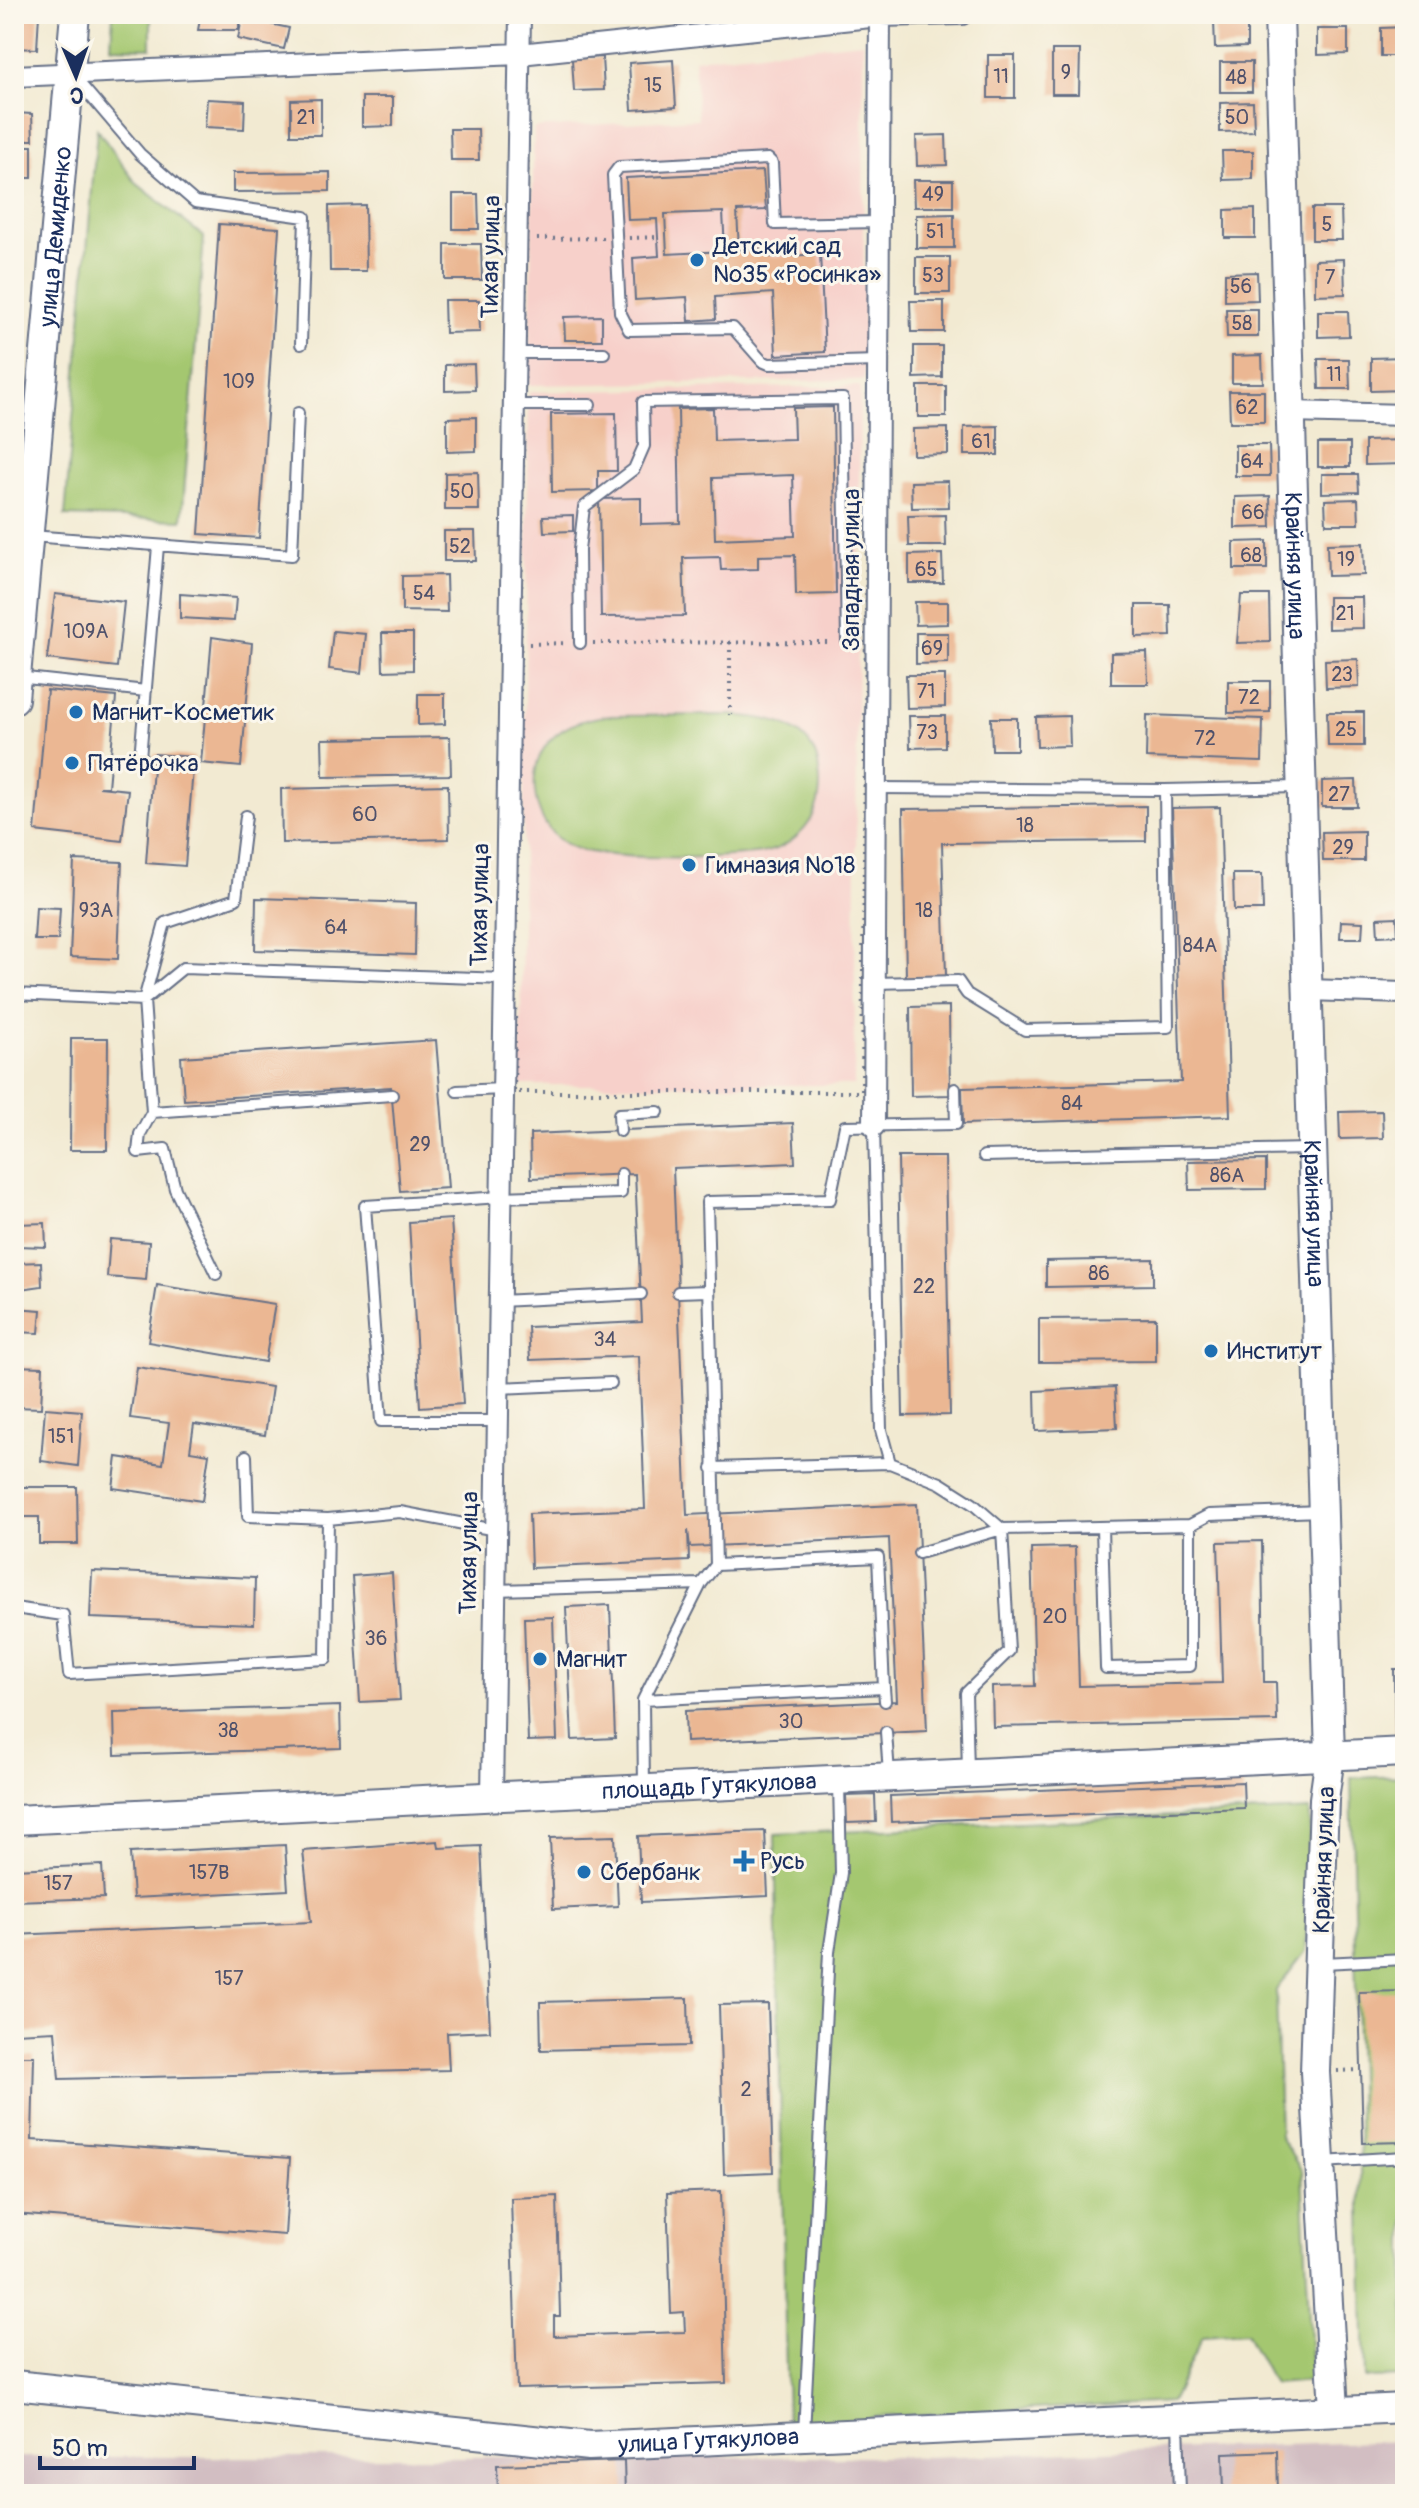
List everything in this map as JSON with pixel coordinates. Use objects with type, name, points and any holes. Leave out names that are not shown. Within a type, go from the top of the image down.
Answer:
[{"type":"street","name":"улица Демиденко","points":[[15,688],[75,14]]},
{"type":"street","name":"Тихая улица","points":[[492,1796],[501,1197],[509,1090],[505,979],[520,14]]},
{"type":"street","points":[[14,76],[520,54],[880,15],[962,14]]},
{"type":"street","name":"Крайняя улица","points":[[1279,14],[1330,1756],[1324,1799],[1321,1963],[1315,2072],[1334,2410]]},
{"type":"street","name":"Западная улица","points":[[874,1126],[880,15]]},
{"type":"street","points":[[1291,412],[1405,415]]},
{"type":"street","points":[[1307,990],[1405,993]]},
{"type":"street","name":"площадь Гутякулова","points":[[14,1820],[1405,1752]]},
{"type":"street","name":"улица Гутякулова","points":[[14,2385],[589,2446],[1405,2408]]},
{"type":"lane","points":[[71,73],[140,154],[195,202],[305,217],[301,344]]},
{"type":"lane","points":[[878,361],[767,364],[733,328],[629,330],[620,313],[613,175],[619,167],[768,159],[772,163],[775,224],[879,222]]},
{"type":"lane","points":[[515,353],[604,353]]},
{"type":"lane","points":[[580,643],[579,550],[584,507],[634,469],[644,446],[643,402],[843,399],[847,642]]},
{"type":"lane","points":[[514,405],[590,405]]},
{"type":"lane","points":[[28,536],[292,555],[298,413]]},
{"type":"lane","points":[[140,758],[158,546]]},
{"type":"lane","points":[[15,688],[146,691]]},
{"type":"lane","points":[[874,788],[1165,790],[1301,787]]},
{"type":"lane","points":[[874,983],[958,981],[967,994],[1025,1030],[1168,1027],[1165,790]]},
{"type":"lane","points":[[216,1274],[175,1189],[165,1149],[138,1152],[140,1134],[152,1112],[144,1000],[165,923],[236,899],[246,816]]},
{"type":"lane","points":[[14,994],[144,1000],[183,968],[505,979]]},
{"type":"lane","points":[[645,1789],[643,1700],[701,1584],[716,1565],[707,1202],[830,1199],[845,1126],[956,1124],[955,1089]]},
{"type":"lane","points":[[457,1091],[509,1090]]},
{"type":"lane","points":[[152,1112],[392,1095]]},
{"type":"lane","points":[[620,1131],[619,1114],[658,1112]]},
{"type":"lane","points":[[874,1126],[881,1430],[890,1463]]},
{"type":"lane","points":[[984,1156],[1312,1148]]},
{"type":"lane","points":[[498,1421],[381,1421],[365,1206],[621,1193],[621,1174]]},
{"type":"lane","points":[[678,1292],[708,1291]]},
{"type":"lane","points":[[499,1301],[641,1294]]},
{"type":"lane","points":[[499,1388],[611,1383]]},
{"type":"lane","points":[[246,1456],[248,1516],[328,1519],[400,1512],[496,1530]]},
{"type":"lane","points":[[712,1468],[890,1463],[940,1483],[973,1504],[1002,1529],[1009,1651],[966,1693],[968,1773]]},
{"type":"lane","points":[[919,1553],[1002,1529],[1190,1525],[1209,1515],[1323,1511]]},
{"type":"lane","points":[[14,1608],[63,1615],[69,1674],[326,1659],[328,1519]]},
{"type":"lane","points":[[1102,1527],[1106,1668],[1190,1666],[1190,1525]]},
{"type":"lane","points":[[716,1565],[890,1555]]},
{"type":"lane","points":[[878,1557],[885,1701]]},
{"type":"lane","points":[[495,1590],[701,1584]]},
{"type":"lane","points":[[643,1700],[884,1688]]},
{"type":"lane","points":[[886,1732],[889,1777]]},
{"type":"lane","points":[[804,2435],[829,1952],[841,1873],[839,1780]]},
{"type":"lane","points":[[1321,1963],[1405,1959]]},
{"type":"lane","points":[[1320,2163],[1405,2157]]},
{"type":"lane","points":[[1178,2417],[1180,2494]]},
{"type":"path","points":[[527,240],[658,237]]},
{"type":"path","points":[[730,642],[730,715]]},
{"type":"path","points":[[510,644],[877,642]]},
{"type":"path","points":[[509,1090],[862,1092]]},
{"type":"shaded area","name":"Детский сад №35 «Росинка»","points":[[863,42],[864,380],[529,385],[534,128],[698,119],[694,59]]},
{"type":"shaded area","name":"Гимназия №18","points":[[860,386],[854,1085],[520,1085],[529,392]]},
{"type":"shaded area","points":[[1405,2441],[1405,2494],[14,2494],[14,2457],[930,2457]]},
{"type":"green space","points":[[113,14],[151,14],[151,48],[111,47]]},
{"type":"green space","points":[[97,129],[136,183],[204,237],[182,520],[65,516]]},
{"type":"green space","points":[[730,715],[769,720],[788,727],[804,738],[815,753],[820,776],[816,809],[793,840],[781,847],[754,854],[630,856],[568,845],[547,826],[536,799],[536,770],[547,744],[566,728],[605,716]]},
{"type":"green space","points":[[1405,1776],[1405,2377],[1365,2378],[1351,1778]]},
{"type":"green space","points":[[1310,1810],[1306,1951],[1276,1990],[1280,2137],[1302,2171],[1312,2381],[1273,2384],[1246,2333],[1203,2336],[1171,2402],[875,2417],[858,2426],[836,2427],[806,2421],[787,2423],[775,1834]]},
{"type":"building","points":[[14,14],[39,14],[37,49],[14,48]]},
{"type":"building","points":[[201,14],[239,14],[239,30],[198,30]]},
{"type":"building","points":[[242,18],[289,28],[284,49],[238,39]]},
{"type":"building","points":[[1247,20],[1247,47],[1215,48],[1214,21]]},
{"type":"building","points":[[1405,27],[1405,56],[1381,56],[1381,28]]},
{"type":"building","points":[[1317,29],[1348,29],[1348,54],[1317,55]]},
{"type":"building","points":[[1052,50],[1080,50],[1079,94],[1052,94]]},
{"type":"building","points":[[988,55],[1015,55],[1015,98],[988,98]]},
{"type":"building","points":[[602,57],[604,90],[574,91],[572,59]]},
{"type":"building","points":[[673,60],[676,107],[632,110],[629,63]]},
{"type":"building","points":[[1220,62],[1252,62],[1252,92],[1220,92]]},
{"type":"building","points":[[362,97],[393,97],[393,126],[362,127]]},
{"type":"building","points":[[207,99],[245,101],[244,129],[205,127]]},
{"type":"building","points":[[321,99],[321,135],[291,135],[291,100]]},
{"type":"building","points":[[1253,102],[1254,131],[1220,132],[1220,103]]},
{"type":"building","points":[[14,113],[32,114],[33,140],[14,140]]},
{"type":"building","points":[[450,129],[478,129],[479,160],[451,160]]},
{"type":"building","points":[[946,135],[947,165],[917,166],[916,136]]},
{"type":"building","points":[[14,146],[32,146],[32,178],[14,178]]},
{"type":"building","points":[[1222,151],[1253,151],[1253,179],[1223,180]]},
{"type":"building","points":[[763,171],[766,210],[737,211],[739,250],[770,248],[771,257],[820,254],[825,352],[776,355],[773,293],[715,297],[716,319],[689,321],[687,297],[635,300],[633,258],[659,256],[657,219],[628,220],[626,178]],"holes":[[[723,212],[725,251],[667,254],[665,214]]]},
{"type":"building","points":[[330,172],[330,191],[233,192],[233,173]]},
{"type":"building","points":[[913,180],[953,180],[953,207],[914,207]]},
{"type":"building","points":[[453,194],[478,194],[479,229],[453,229]]},
{"type":"building","points":[[365,205],[366,271],[330,271],[329,206]]},
{"type":"building","points":[[1312,208],[1341,208],[1342,240],[1312,240]]},
{"type":"building","points":[[1255,209],[1255,238],[1225,238],[1225,210]]},
{"type":"building","points":[[954,214],[954,248],[916,248],[916,215]]},
{"type":"building","points":[[219,224],[279,228],[259,538],[199,534]]},
{"type":"building","points":[[445,244],[481,244],[482,280],[445,280]]},
{"type":"building","points":[[916,257],[950,257],[950,293],[916,293]]},
{"type":"building","points":[[1344,259],[1345,294],[1315,295],[1315,260]]},
{"type":"building","points":[[1257,272],[1258,300],[1225,301],[1225,273]]},
{"type":"building","points":[[444,300],[479,300],[480,332],[445,333]]},
{"type":"building","points":[[910,301],[944,301],[944,332],[911,332]]},
{"type":"building","points":[[1226,309],[1258,309],[1258,337],[1227,337]]},
{"type":"building","points":[[1318,311],[1348,311],[1349,336],[1318,337]]},
{"type":"building","points":[[602,316],[602,340],[565,340],[564,317]]},
{"type":"building","points":[[914,346],[942,346],[942,377],[914,378]]},
{"type":"building","points":[[1262,355],[1263,383],[1232,383],[1232,356]]},
{"type":"building","points":[[1405,357],[1405,390],[1371,391],[1371,358]]},
{"type":"building","points":[[1318,359],[1349,359],[1350,389],[1319,389]]},
{"type":"building","points":[[474,364],[475,390],[445,391],[445,365]]},
{"type":"building","points":[[918,386],[946,386],[946,417],[918,417]]},
{"type":"building","points":[[1229,391],[1264,391],[1264,422],[1230,422]]},
{"type":"building","points":[[833,407],[836,594],[796,595],[795,555],[758,556],[758,569],[721,570],[720,557],[683,558],[685,616],[601,617],[599,499],[641,498],[641,524],[680,523],[678,409],[713,408],[714,441],[794,439],[793,408]],"holes":[[[793,475],[795,536],[715,539],[713,478]]]},
{"type":"building","points":[[616,413],[617,471],[598,471],[598,491],[552,492],[551,414]]},
{"type":"building","points":[[476,417],[476,451],[447,452],[447,418]]},
{"type":"building","points":[[998,426],[998,455],[964,455],[964,427]]},
{"type":"building","points":[[948,428],[948,454],[913,455],[913,429]]},
{"type":"building","points":[[1405,440],[1405,464],[1365,465],[1365,441]]},
{"type":"building","points":[[1318,443],[1350,443],[1350,467],[1318,467]]},
{"type":"building","points":[[1235,445],[1269,445],[1270,476],[1235,476]]},
{"type":"building","points":[[478,472],[479,510],[445,510],[445,473]]},
{"type":"building","points":[[1322,474],[1358,474],[1359,492],[1322,493]]},
{"type":"building","points":[[948,481],[949,507],[912,508],[911,482]]},
{"type":"building","points":[[1270,496],[1271,527],[1235,528],[1235,497]]},
{"type":"building","points":[[1358,499],[1359,524],[1326,524],[1325,500]]},
{"type":"building","points":[[573,515],[573,531],[544,532],[543,516]]},
{"type":"building","points":[[945,515],[946,546],[909,546],[908,516]]},
{"type":"building","points":[[444,531],[475,531],[476,561],[444,561]]},
{"type":"building","points":[[1267,541],[1267,569],[1234,569],[1234,542]]},
{"type":"building","points":[[1363,543],[1364,575],[1328,576],[1327,544]]},
{"type":"building","points":[[942,554],[943,583],[909,583],[909,555]]},
{"type":"building","points":[[446,575],[447,612],[402,611],[402,576]]},
{"type":"building","points":[[55,594],[124,602],[117,667],[47,659]]},
{"type":"building","points":[[180,594],[236,598],[234,621],[180,618]]},
{"type":"building","points":[[1241,595],[1269,595],[1270,642],[1237,643]]},
{"type":"building","points":[[1328,597],[1362,597],[1363,628],[1328,629]]},
{"type":"building","points":[[915,602],[948,602],[948,624],[916,625]]},
{"type":"building","points":[[1136,605],[1170,605],[1171,636],[1136,637]]},
{"type":"building","points":[[333,631],[366,634],[362,673],[329,669]]},
{"type":"building","points":[[382,633],[413,633],[413,670],[383,671]]},
{"type":"building","points":[[916,633],[948,633],[948,663],[916,664]]},
{"type":"building","points":[[212,637],[252,643],[241,767],[201,763]]},
{"type":"building","points":[[1147,652],[1148,684],[1111,684],[1111,653]]},
{"type":"building","points":[[1358,659],[1359,687],[1326,688],[1325,660]]},
{"type":"building","points":[[906,675],[945,675],[945,707],[907,708]]},
{"type":"building","points":[[1228,681],[1270,681],[1270,712],[1228,713]]},
{"type":"building","points":[[47,690],[116,697],[108,787],[99,787],[128,790],[122,841],[35,831]]},
{"type":"building","points":[[418,694],[445,694],[445,724],[418,725]]},
{"type":"building","points":[[1327,712],[1364,712],[1364,746],[1328,746]]},
{"type":"building","points":[[1147,715],[1263,719],[1262,762],[1146,758]]},
{"type":"building","points":[[909,716],[945,716],[945,747],[910,748]]},
{"type":"building","points":[[1069,716],[1070,746],[1037,747],[1036,717]]},
{"type":"building","points":[[991,718],[1017,718],[1017,750],[992,750]]},
{"type":"building","points":[[450,737],[451,775],[323,777],[322,739]]},
{"type":"building","points":[[154,754],[194,757],[185,866],[146,863]]},
{"type":"building","points":[[1356,780],[1357,807],[1322,807],[1322,781]]},
{"type":"building","points":[[448,785],[449,839],[282,843],[281,789]]},
{"type":"building","points":[[1146,806],[1146,841],[942,843],[946,976],[906,978],[903,809]]},
{"type":"building","points":[[1220,807],[1230,1116],[963,1124],[962,1088],[1181,1082],[1172,808]]},
{"type":"building","points":[[1364,831],[1364,861],[1323,861],[1322,832]]},
{"type":"building","points":[[74,860],[122,862],[118,959],[70,957]]},
{"type":"building","points":[[1233,874],[1262,874],[1263,910],[1234,910]]},
{"type":"building","points":[[256,898],[416,903],[415,955],[255,950]]},
{"type":"building","points":[[36,907],[60,908],[58,940],[34,940]]},
{"type":"building","points":[[1397,917],[1398,935],[1378,936],[1377,918]]},
{"type":"building","points":[[1341,921],[1363,922],[1362,938],[1340,938]]},
{"type":"building","points":[[949,1006],[950,1095],[911,1096],[910,1007]]},
{"type":"building","points":[[71,1038],[108,1038],[107,1150],[70,1150]]},
{"type":"building","points":[[436,1040],[448,1188],[400,1191],[391,1087],[184,1100],[181,1057]]},
{"type":"building","points":[[1382,1111],[1383,1138],[1340,1139],[1339,1112]]},
{"type":"building","points":[[793,1123],[795,1163],[673,1168],[687,1515],[917,1504],[927,1731],[686,1742],[685,1711],[897,1701],[889,1538],[690,1547],[688,1530],[689,1561],[531,1568],[529,1514],[645,1509],[639,1356],[530,1360],[528,1327],[642,1322],[635,1174],[531,1178],[530,1134]]},
{"type":"building","points":[[898,1157],[945,1157],[950,1415],[903,1416]]},
{"type":"building","points":[[1266,1160],[1266,1189],[1189,1190],[1188,1161]]},
{"type":"building","points":[[451,1219],[463,1404],[420,1407],[409,1222]]},
{"type":"building","points":[[45,1223],[46,1247],[17,1246],[16,1224]]},
{"type":"building","points":[[110,1239],[149,1242],[146,1280],[107,1277]]},
{"type":"building","points":[[1153,1259],[1153,1285],[1046,1287],[1046,1261]]},
{"type":"building","points":[[41,1262],[42,1286],[14,1290],[14,1263]]},
{"type":"building","points":[[157,1285],[275,1304],[265,1362],[148,1342]]},
{"type":"building","points":[[14,1308],[41,1310],[39,1333],[14,1332]]},
{"type":"building","points":[[1156,1318],[1156,1361],[1039,1362],[1039,1319]]},
{"type":"building","points":[[14,1366],[43,1367],[41,1408],[14,1407]]},
{"type":"building","points":[[137,1367],[272,1387],[265,1435],[194,1424],[190,1451],[209,1454],[202,1501],[113,1488],[117,1457],[163,1464],[169,1423],[130,1418]]},
{"type":"building","points":[[1115,1387],[1117,1428],[1036,1431],[1035,1391]]},
{"type":"building","points":[[45,1408],[82,1411],[78,1466],[41,1461]]},
{"type":"building","points":[[14,1487],[77,1487],[78,1544],[39,1544],[39,1517],[14,1517]]},
{"type":"building","points":[[1262,1541],[1264,1682],[1276,1682],[1277,1721],[993,1727],[992,1687],[1035,1686],[1031,1548],[1075,1547],[1079,1686],[1222,1683],[1218,1542]]},
{"type":"building","points":[[92,1571],[255,1578],[254,1624],[90,1618]]},
{"type":"building","points":[[392,1573],[400,1700],[360,1702],[352,1576]]},
{"type":"building","points":[[610,1605],[615,1738],[572,1740],[566,1607]]},
{"type":"building","name":"Магнит","points":[[553,1617],[557,1740],[528,1741],[524,1618]]},
{"type":"building","points":[[1394,1669],[1405,1669],[1405,1741],[1395,1741]]},
{"type":"building","points":[[340,1706],[341,1748],[115,1755],[114,1713]]},
{"type":"building","points":[[1243,1782],[1244,1808],[891,1822],[890,1796]]},
{"type":"building","points":[[875,1795],[876,1822],[847,1823],[846,1796]]},
{"type":"building","points":[[765,1831],[768,1896],[641,1902],[638,1836]]},
{"type":"building","name":"Сбербанк","points":[[615,1836],[618,1906],[553,1909],[550,1838]]},
{"type":"building","points":[[438,1841],[439,1848],[481,1846],[490,2031],[447,2033],[449,2070],[59,2079],[55,2031],[15,2033],[14,1935],[311,1922],[303,1851]]},
{"type":"building","points":[[285,1845],[288,1890],[133,1898],[130,1853]]},
{"type":"building","points":[[102,1865],[104,1898],[14,1901],[14,1869]]},
{"type":"building","points":[[1405,1991],[1405,2142],[1363,2143],[1359,1992]]},
{"type":"building","points":[[688,1998],[689,2046],[541,2050],[540,2002]]},
{"type":"building","points":[[768,2004],[773,2172],[724,2174],[719,2005]]},
{"type":"building","points":[[14,2056],[34,2056],[32,2140],[290,2158],[285,2235],[14,2214]]},
{"type":"building","points":[[721,2191],[726,2383],[517,2389],[511,2198],[557,2196],[560,2316],[554,2316],[554,2336],[685,2332],[684,2312],[671,2313],[667,2193]]},
{"type":"building","points":[[1277,2451],[1278,2494],[1224,2494],[1223,2453]]},
{"type":"building","points":[[624,2461],[625,2494],[498,2494],[497,2465]]},
{"type":"building","points":[[249,2487],[249,2494],[139,2494],[139,2492]]},
{"type":"place","name":"Детский сад №35 «Росинка»","points":[[697,260]]},
{"type":"place","name":"Магнит-Косметик","points":[[76,712]]},
{"type":"place","name":"Пятёрочка","points":[[72,763]]},
{"type":"place","name":"Гимназия №18","points":[[689,865]]},
{"type":"place","name":"Институт","points":[[1211,1351]]},
{"type":"place","name":"Магнит","points":[[540,1659]]},
{"type":"place","name":"Русь","points":[[744,1861]]},
{"type":"place","name":"Сбербанк","points":[[584,1872]]}]
